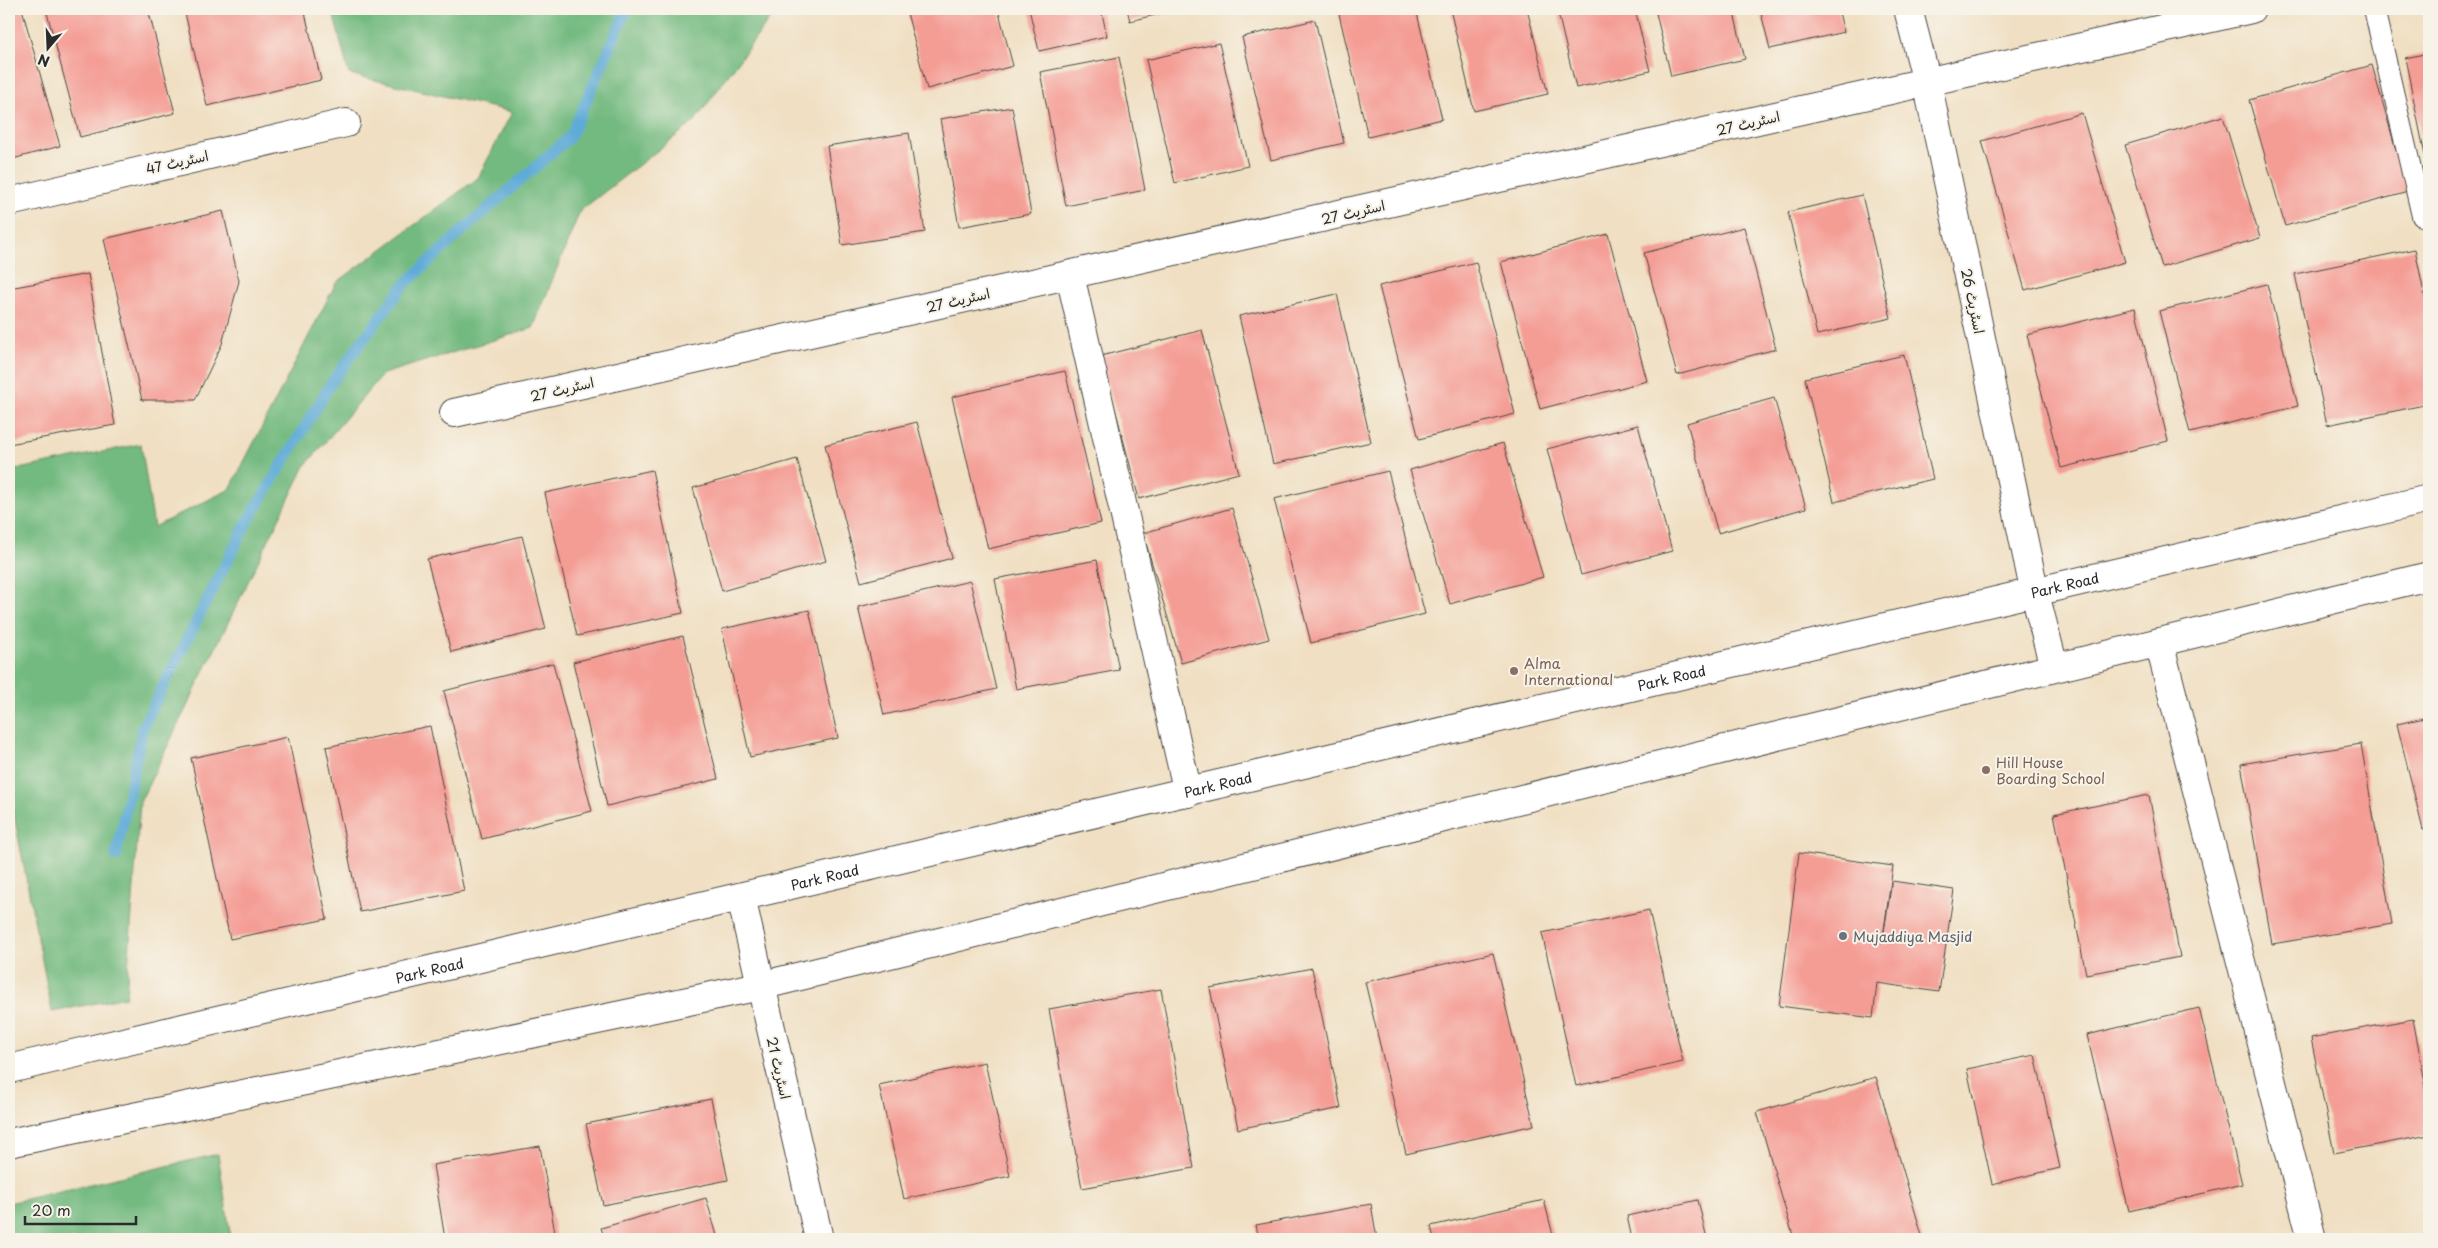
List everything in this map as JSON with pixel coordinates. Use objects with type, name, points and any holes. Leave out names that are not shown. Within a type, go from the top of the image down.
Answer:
[{"type":"street","name":"اسٹریٹ 26","points":[[1908,9],[1927,82],[2035,594],[2054,667]]},
{"type":"street","name":"اسٹریٹ 27","points":[[454,413],[2251,9]]},
{"type":"street","name":"اسٹریٹ 47","points":[[9,202],[346,123]]},
{"type":"street","points":[[1070,275],[1188,793]]},
{"type":"street","name":"Park Road","points":[[9,1069],[2035,594],[2429,499]]},
{"type":"street","points":[[9,1143],[760,986],[2429,576]]},
{"type":"street","points":[[2160,642],[2312,1239]]},
{"type":"street","name":"اسٹریٹ 21","points":[[741,897],[819,1239]]},
{"type":"lane","points":[[2374,9],[2422,216]]},
{"type":"green space","points":[[332,9],[777,9],[694,122],[580,211],[533,328],[383,374],[305,466],[140,802],[126,997],[52,1012],[9,789],[9,471],[141,444],[154,527],[230,489],[336,283],[478,178],[512,112],[349,74]]},
{"type":"green space","points":[[218,1154],[231,1239],[9,1239],[9,1203]]},
{"type":"building","points":[[9,9],[22,9],[60,146],[9,160]]},
{"type":"building","points":[[46,9],[148,9],[175,113],[80,137]]},
{"type":"building","points":[[184,9],[304,9],[321,80],[207,106]]},
{"type":"building","points":[[906,9],[998,9],[1013,66],[927,89]]},
{"type":"building","points":[[1029,9],[1101,9],[1107,36],[1039,51]]},
{"type":"building","points":[[1127,9],[1180,9],[1130,21]]},
{"type":"building","points":[[1362,9],[1416,9],[1442,119],[1368,137],[1339,14]]},
{"type":"building","points":[[1450,9],[1527,9],[1548,94],[1474,111]]},
{"type":"building","points":[[1557,9],[1635,9],[1650,71],[1576,88]]},
{"type":"building","points":[[1655,9],[1733,9],[1745,59],[1671,76]]},
{"type":"building","points":[[1760,9],[1838,9],[1844,32],[1770,49]]},
{"type":"building","points":[[1315,20],[1344,143],[1271,160],[1242,37]]},
{"type":"building","points":[[1219,43],[1248,166],[1175,183],[1146,60]]},
{"type":"building","points":[[2429,53],[2429,170],[2428,170],[2405,58]]},
{"type":"building","points":[[1119,57],[1145,190],[1066,206],[1040,72]]},
{"type":"building","points":[[2372,65],[2408,192],[2285,226],[2249,100]]},
{"type":"building","points":[[1012,107],[1031,214],[959,227],[940,119]]},
{"type":"building","points":[[2082,113],[2125,262],[2025,290],[1982,141]]},
{"type":"building","points":[[2223,116],[2260,238],[2162,267],[2125,145]]},
{"type":"building","points":[[909,133],[925,232],[842,245],[827,146]]},
{"type":"building","points":[[1862,195],[1891,318],[1817,335],[1788,212]]},
{"type":"building","points":[[223,211],[239,281],[222,344],[195,400],[142,400],[104,239]]},
{"type":"building","points":[[1744,227],[1776,349],[1677,375],[1644,253]]},
{"type":"building","points":[[1608,234],[1647,381],[1540,409],[1501,262]]},
{"type":"building","points":[[2415,249],[2429,318],[2429,404],[2327,425],[2295,274]]},
{"type":"building","points":[[1476,262],[1515,414],[1419,439],[1379,286]]},
{"type":"building","points":[[88,274],[115,425],[9,444],[9,288]]},
{"type":"building","points":[[2267,284],[2298,406],[2190,433],[2159,311]]},
{"type":"building","points":[[1337,294],[1371,442],[1273,464],[1239,316]]},
{"type":"building","points":[[2135,308],[2168,441],[2061,468],[2027,335]]},
{"type":"building","points":[[1202,330],[1239,473],[1139,499],[1101,356]]},
{"type":"building","points":[[1904,355],[1933,479],[1834,502],[1805,378]]},
{"type":"building","points":[[1065,371],[1101,523],[988,549],[952,397]]},
{"type":"building","points":[[1774,398],[1806,508],[1718,533],[1687,423]]},
{"type":"building","points":[[917,422],[952,558],[861,582],[825,445]]},
{"type":"building","points":[[1638,425],[1672,551],[1581,575],[1547,449]]},
{"type":"building","points":[[1503,443],[1543,577],[1450,604],[1410,470]]},
{"type":"building","points":[[797,459],[826,561],[722,591],[693,488]]},
{"type":"building","points":[[652,470],[683,613],[577,636],[545,493]]},
{"type":"building","points":[[1388,471],[1425,614],[1311,643],[1274,499]]},
{"type":"building","points":[[1232,508],[1269,639],[1181,663],[1143,533]]},
{"type":"building","points":[[522,536],[546,629],[451,652],[427,559]]},
{"type":"building","points":[[1097,560],[1119,670],[1016,689],[995,579]]},
{"type":"building","points":[[970,581],[996,689],[884,715],[858,607]]},
{"type":"building","points":[[809,610],[838,738],[750,757],[722,629]]},
{"type":"building","points":[[683,636],[718,779],[607,806],[573,662]]},
{"type":"building","points":[[553,663],[592,811],[482,839],[444,691]]},
{"type":"building","points":[[2429,717],[2429,828],[2423,830],[2397,724]]},
{"type":"building","points":[[430,726],[464,891],[360,912],[326,747]]},
{"type":"building","points":[[288,737],[327,919],[230,939],[191,758]]},
{"type":"building","points":[[2361,744],[2392,924],[2272,944],[2241,764]]},
{"type":"building","points":[[2149,795],[2180,957],[2086,974],[2054,814]]},
{"type":"building","points":[[1799,853],[1893,866],[1882,944],[1892,881],[1954,890],[1939,992],[1877,983],[1873,1018],[1779,1006]]},
{"type":"building","points":[[1649,910],[1683,1062],[1576,1086],[1542,933]]},
{"type":"building","points":[[1493,953],[1534,1125],[1406,1154],[1365,982]]},
{"type":"building","points":[[1312,968],[1341,1108],[1238,1129],[1210,988]]},
{"type":"building","points":[[1161,989],[1194,1168],[1082,1188],[1049,1009]]},
{"type":"building","points":[[2199,1008],[2242,1184],[2129,1211],[2087,1035]]},
{"type":"building","points":[[2413,1019],[2429,1103],[2429,1135],[2334,1153],[2311,1038]]},
{"type":"building","points":[[2035,1055],[2060,1168],[1992,1184],[1967,1069]]},
{"type":"building","points":[[985,1062],[1010,1176],[904,1199],[879,1085]]},
{"type":"building","points":[[1876,1077],[1923,1239],[1794,1239],[1757,1112]]},
{"type":"building","points":[[711,1099],[728,1180],[603,1205],[586,1124]]},
{"type":"building","points":[[540,1146],[556,1239],[445,1239],[433,1165]]},
{"type":"building","points":[[706,1198],[718,1239],[605,1239],[601,1228]]},
{"type":"building","points":[[1544,1200],[1554,1239],[1434,1239],[1431,1226]]},
{"type":"building","points":[[1698,1200],[1707,1239],[1632,1239],[1627,1216]]},
{"type":"building","points":[[1371,1204],[1377,1239],[1259,1239],[1256,1225]]},
{"type":"building","points":[[1198,1236],[1199,1239],[1186,1239],[1186,1238]]},
{"type":"waterway","points":[[116,856],[143,726],[246,524],[332,382],[403,286],[462,231],[570,137],[627,9]]},
{"type":"place","name":"Alma International","points":[[1514,671]]},
{"type":"place","name":"Hill House Boarding School","points":[[1986,770]]},
{"type":"place","name":"Mujaddiya Masjid","points":[[1843,936]]}]
